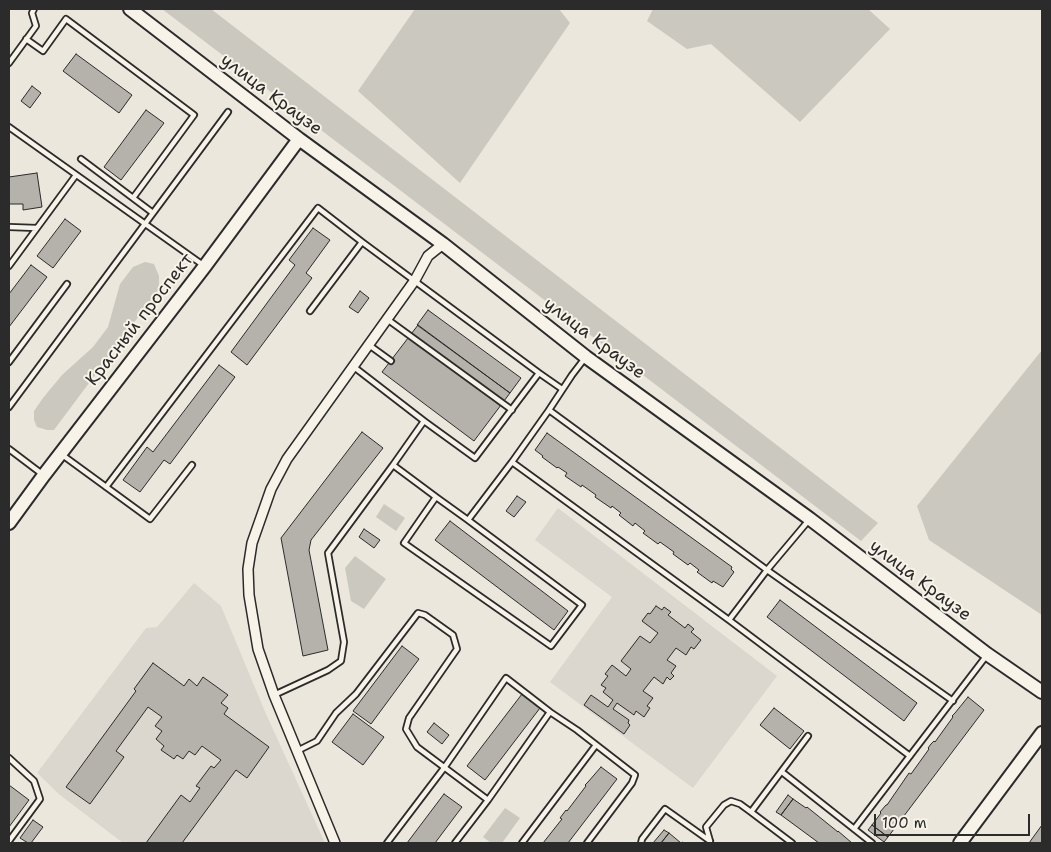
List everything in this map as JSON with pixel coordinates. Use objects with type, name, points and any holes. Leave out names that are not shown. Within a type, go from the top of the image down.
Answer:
[{"type":"main road","name":"улица Краузе","points":[[130,9],[299,139],[443,244],[586,357],[810,519],[987,654],[1042,692]]},
{"type":"main road","name":"Красный проспект","points":[[9,523],[60,453],[205,266],[299,139]]},
{"type":"main road","points":[[960,843],[1042,733]]},
{"type":"street","points":[[335,843],[274,696],[258,649],[253,624],[248,569],[252,543],[271,489],[287,459],[415,280],[428,256],[443,244]]},
{"type":"lane","points":[[9,62],[36,25],[32,12],[34,9]]},
{"type":"lane","points":[[26,39],[43,51],[66,20],[194,115],[133,198]]},
{"type":"lane","points":[[9,407],[228,112]]},
{"type":"lane","points":[[9,127],[205,266]]},
{"type":"lane","points":[[81,159],[153,213]]},
{"type":"lane","points":[[9,266],[76,175]]},
{"type":"lane","points":[[106,487],[318,208],[562,389]]},
{"type":"lane","points":[[9,227],[37,228]]},
{"type":"lane","points":[[310,310],[362,242]]},
{"type":"lane","points":[[9,362],[67,284]]},
{"type":"lane","points":[[387,319],[512,410]]},
{"type":"lane","points":[[368,344],[391,361]]},
{"type":"lane","points":[[468,520],[512,462],[572,374],[586,357]]},
{"type":"lane","points":[[353,366],[475,458],[539,373]]},
{"type":"lane","points":[[549,410],[768,570],[953,701]]},
{"type":"lane","points":[[274,696],[328,670],[341,661],[344,642],[328,552],[424,421]]},
{"type":"lane","points":[[9,450],[44,475]]},
{"type":"lane","points":[[60,453],[150,519],[192,465]]},
{"type":"lane","points":[[512,462],[729,620],[910,756]]},
{"type":"lane","points":[[393,465],[582,605],[551,646],[404,543],[436,497]]},
{"type":"lane","points":[[729,620],[810,519]]},
{"type":"lane","points":[[298,751],[317,741],[336,713],[356,694],[418,613],[425,615],[453,635],[457,648],[409,718],[406,729],[417,747],[488,800]]},
{"type":"lane","points":[[854,829],[987,654]]},
{"type":"lane","points":[[387,843],[444,768],[506,678],[635,775],[632,783],[587,843]]},
{"type":"lane","points":[[455,843],[550,712]]},
{"type":"lane","points":[[751,812],[808,736]]},
{"type":"lane","points":[[522,843],[596,745]]},
{"type":"lane","points":[[9,758],[34,781],[40,799],[9,841]]},
{"type":"lane","points":[[782,772],[872,843]]},
{"type":"lane","points":[[710,842],[706,827],[724,804],[731,802],[740,804],[792,843]]},
{"type":"lane","points":[[641,843],[665,809],[710,842]]},
{"type":"shaded area","points":[[162,9],[211,9],[878,523],[861,541]]},
{"type":"shaded area","points":[[415,9],[559,9],[570,23],[460,183],[358,91]]},
{"type":"shaded area","points":[[653,9],[868,9],[890,29],[800,122],[711,44],[687,49],[647,21]]},
{"type":"shaded area","points":[[145,262],[154,264],[159,276],[159,289],[54,430],[37,427],[34,420],[34,411],[62,375],[93,347],[108,327],[120,284],[133,267]]},
{"type":"shaded area","points":[[1042,350],[1042,615],[929,540],[917,506]]},
{"type":"shaded area","points":[[384,504],[405,518],[396,531],[376,517]]},
{"type":"shaded area","points":[[558,508],[777,676],[693,788],[550,682],[612,597],[535,540]]},
{"type":"shaded area","points":[[355,556],[386,579],[364,609],[351,601],[345,568]]},
{"type":"shaded area","points":[[194,583],[221,606],[266,714],[325,843],[123,843],[60,795],[37,773],[146,628],[157,627]]},
{"type":"shaded area","points":[[505,808],[520,818],[502,843],[491,843],[483,837]]},
{"type":"building","points":[[76,54],[132,95],[119,113],[63,71]]},
{"type":"building","points":[[32,86],[41,93],[30,108],[21,101]]},
{"type":"building","points":[[146,110],[164,123],[121,180],[104,167]]},
{"type":"building","points":[[37,173],[42,207],[23,210],[23,204],[9,204],[9,177]]},
{"type":"building","points":[[65,219],[81,231],[53,268],[37,256]]},
{"type":"building","points":[[313,228],[330,240],[306,273],[312,278],[247,365],[231,352],[295,265],[289,260]]},
{"type":"building","points":[[31,265],[47,277],[9,327],[9,294]]},
{"type":"building","points":[[360,291],[369,298],[358,313],[349,307]]},
{"type":"building","points":[[428,310],[521,378],[510,393],[417,325]]},
{"type":"building","points":[[418,325],[510,393],[474,441],[382,372]]},
{"type":"building","points":[[219,365],[235,377],[170,464],[164,460],[140,492],[123,480],[147,447],[153,452]]},
{"type":"building","points":[[362,432],[383,448],[311,540],[309,550],[328,650],[303,656],[281,538]]},
{"type":"building","points":[[547,433],[732,567],[731,569],[734,572],[723,587],[713,581],[712,583],[697,572],[699,570],[690,563],[688,565],[660,542],[658,544],[643,533],[645,531],[635,523],[633,526],[619,515],[621,513],[612,506],[611,508],[582,485],[581,487],[565,476],[567,473],[542,457],[535,450]]},
{"type":"building","points":[[517,496],[526,502],[514,517],[506,511]]},
{"type":"building","points":[[450,521],[568,611],[554,630],[435,540]]},
{"type":"building","points":[[364,529],[380,540],[374,548],[359,537]]},
{"type":"building","points":[[780,600],[917,703],[904,721],[767,617]]},
{"type":"building","points":[[656,606],[662,610],[664,607],[671,612],[668,615],[685,628],[688,624],[694,629],[691,632],[701,640],[694,649],[691,647],[686,655],[676,648],[667,660],[676,666],[671,673],[674,676],[670,680],[667,677],[663,684],[654,677],[643,691],[653,698],[647,706],[650,708],[644,717],[636,711],[634,715],[617,703],[613,709],[629,720],[628,723],[630,725],[624,734],[584,705],[591,695],[608,707],[613,700],[603,692],[606,688],[601,685],[608,676],[605,674],[612,665],[626,676],[631,669],[621,661],[640,636],[650,643],[658,633],[642,621]]},
{"type":"building","points":[[402,646],[419,659],[371,724],[353,711]]},
{"type":"building","points":[[153,663],[184,686],[189,679],[197,686],[203,677],[228,695],[221,703],[228,708],[224,714],[269,747],[247,778],[236,770],[182,843],[146,843],[181,795],[190,802],[200,788],[196,786],[211,766],[214,768],[221,760],[202,746],[195,755],[189,751],[183,759],[177,755],[174,759],[161,750],[164,746],[156,739],[162,731],[155,726],[162,717],[148,707],[116,751],[124,757],[90,804],[66,787],[136,691],[134,689]]},
{"type":"building","points":[[522,694],[540,708],[485,780],[467,766]]},
{"type":"building","points":[[968,697],[984,710],[888,837],[872,825],[909,773],[911,774],[928,748],[935,742],[952,716]]},
{"type":"building","points":[[774,708],[804,731],[790,749],[760,725]]},
{"type":"building","points":[[353,714],[384,737],[363,765],[332,742]]},
{"type":"building","points":[[434,723],[449,735],[442,744],[427,732]]},
{"type":"building","points":[[601,767],[617,779],[568,843],[543,843],[585,785]]},
{"type":"building","points":[[9,785],[29,800],[9,827]]},
{"type":"building","points":[[444,794],[462,807],[435,843],[407,843]]},
{"type":"building","points":[[788,795],[793,799],[781,815],[776,812]]},
{"type":"building","points":[[793,799],[807,807],[852,843],[819,843],[781,815]]},
{"type":"building","points":[[33,820],[43,827],[31,843],[28,843],[20,838]]},
{"type":"building","points":[[872,825],[888,837],[884,842],[868,830]]},
{"type":"building","points":[[1042,825],[1042,843],[1029,843]]},
{"type":"building","points":[[664,830],[669,833],[661,843],[653,843]]},
{"type":"building","points":[[669,833],[681,843],[661,843]]}]
